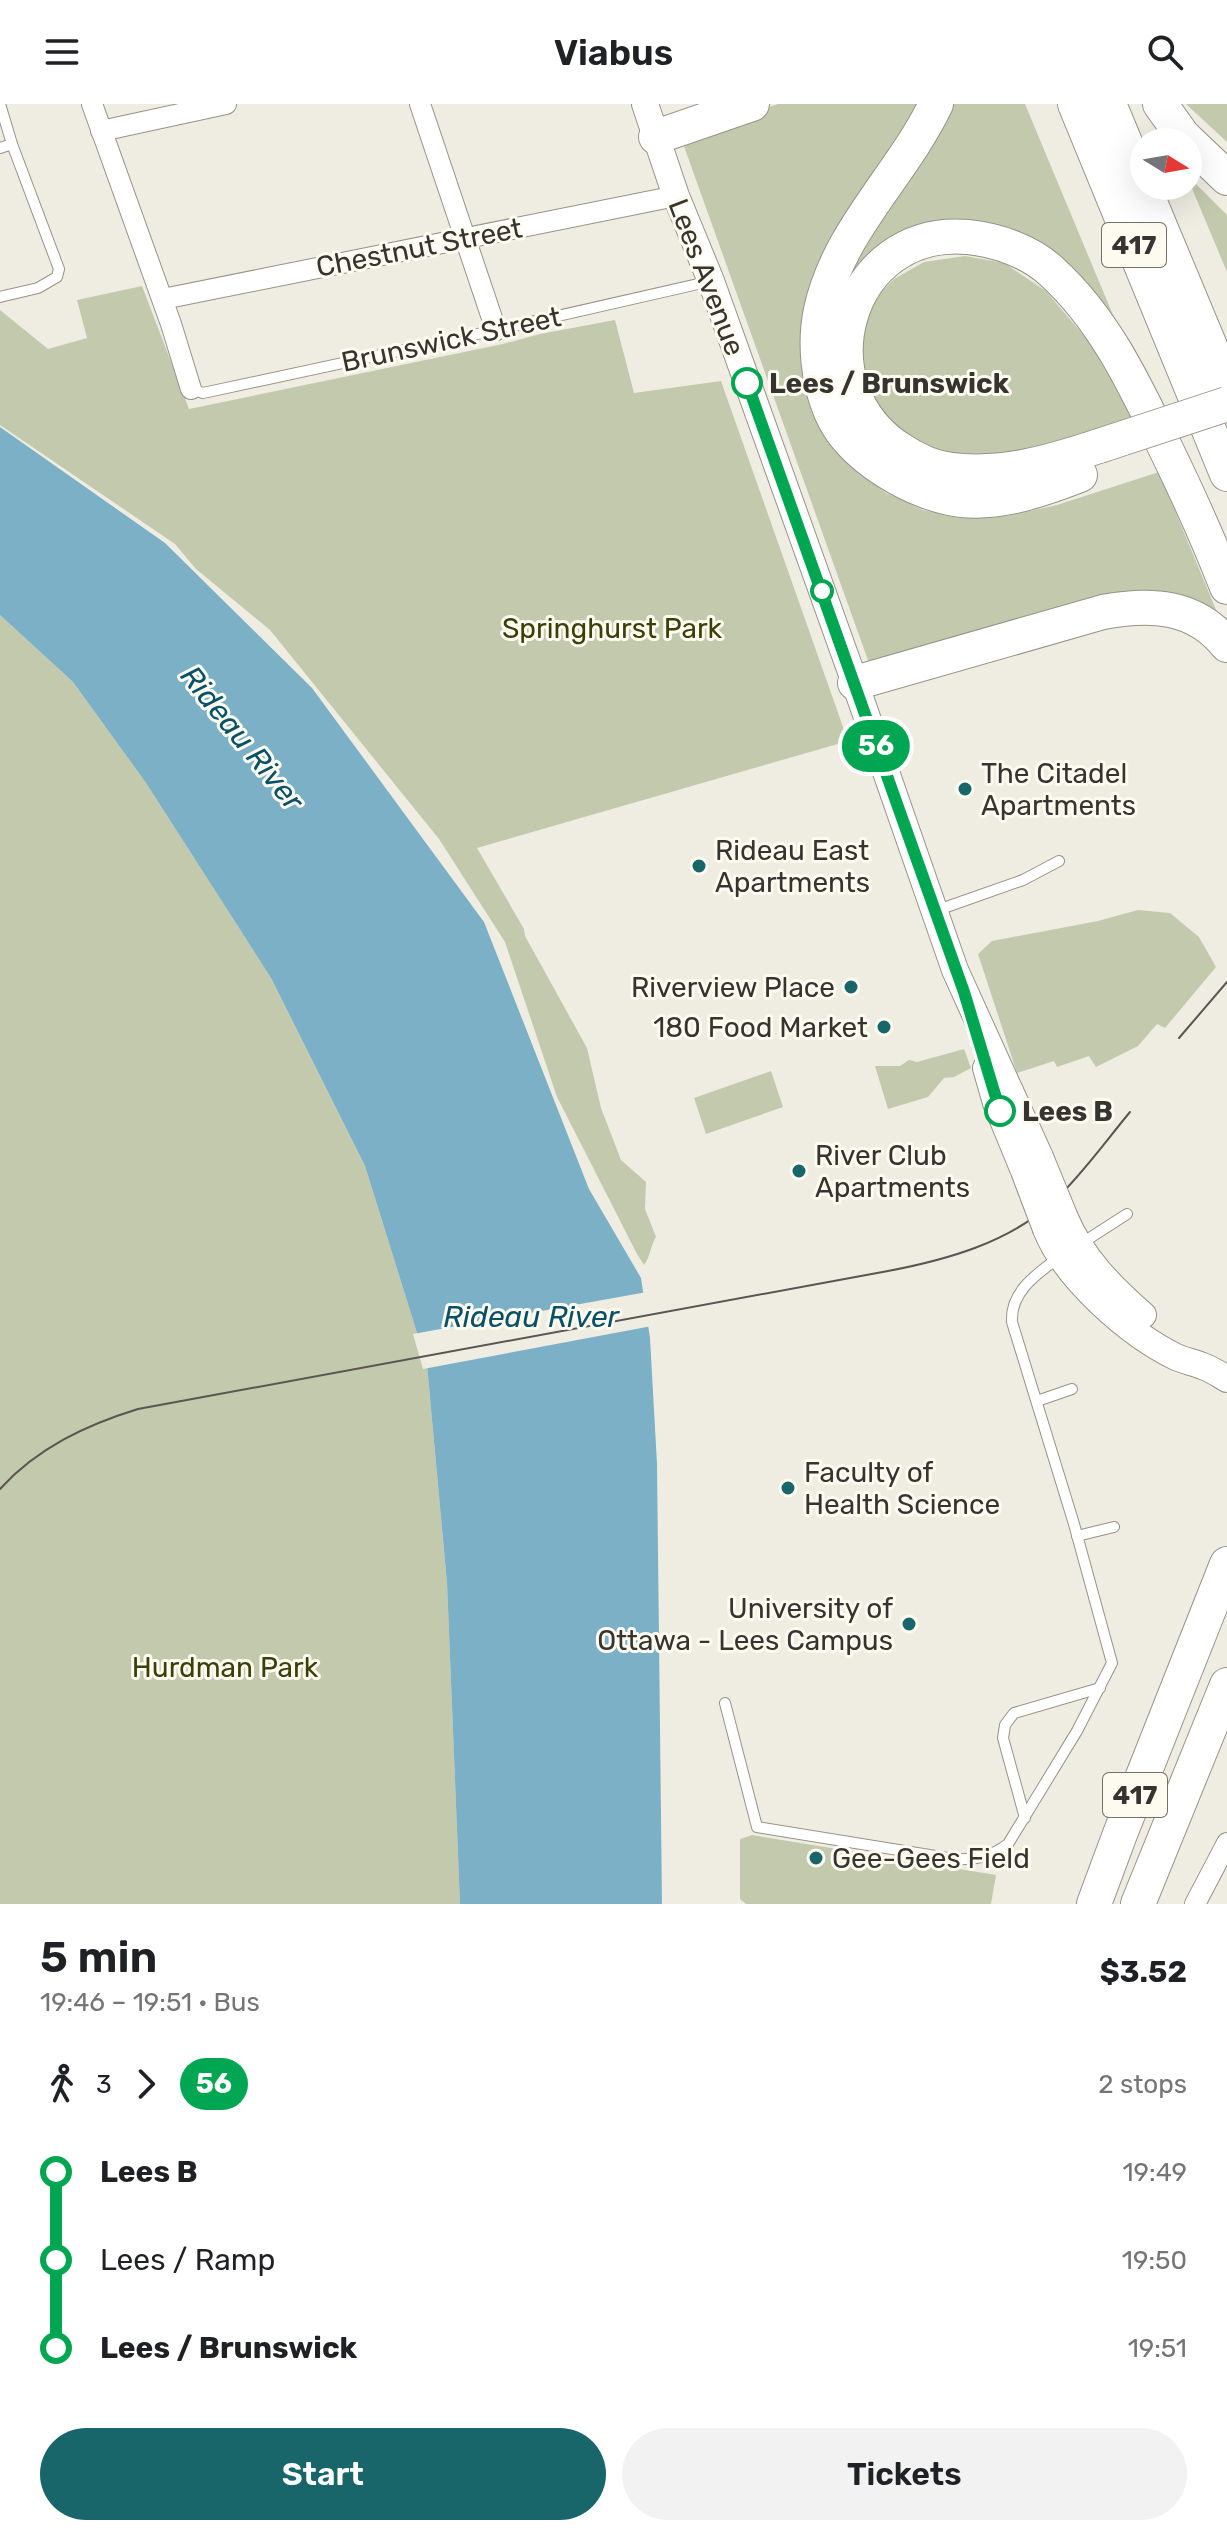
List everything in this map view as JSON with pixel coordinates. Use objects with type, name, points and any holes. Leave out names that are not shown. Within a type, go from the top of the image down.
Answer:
[{"type":"highway","points":[[656,137],[752,104]]},
{"type":"highway","points":[[936,104],[925,127],[838,258],[821,310],[817,345],[821,379],[831,413],[850,442],[884,470],[924,492],[963,500],[1017,496],[1049,487],[1103,456],[1227,404]]},
{"type":"highway","name":"417","points":[[1075,104],[1227,474]]},
{"type":"highway","name":"417","points":[[1109,104],[1227,387]]},
{"type":"highway","points":[[1160,104],[1183,136],[1227,178]]},
{"type":"highway","points":[[1227,425],[1103,456],[999,472],[949,470],[916,460],[886,441],[864,416],[851,388],[845,364],[845,338],[855,302],[871,275],[890,256],[918,243],[951,236],[985,239],[1020,251],[1049,269],[1102,329],[1126,369],[1193,505],[1227,587]]},
{"type":"highway","points":[[855,683],[1126,608],[1158,607],[1184,613],[1214,632],[1227,645]]},
{"type":"highway","name":"417","points":[[1094,1904],[1227,1564]]},
{"type":"highway","name":"417","points":[[1138,1904],[1224,1697]]},
{"type":"main road","name":"Lees Avenue","points":[[645,104],[964,992],[1055,1224],[1069,1251],[1091,1264],[1122,1296],[1216,1373]]},
{"type":"street","points":[[92,104],[163,299],[191,389]]},
{"type":"street","points":[[101,131],[226,104]]},
{"type":"street","points":[[420,104],[496,330]]},
{"type":"street","name":"Chestnut Street","points":[[163,299],[676,196]]},
{"type":"street","points":[[1195,1904],[1227,1843]]},
{"type":"lane","points":[[0,104],[59,269],[57,277],[38,288],[0,297]]},
{"type":"lane","points":[[0,148],[12,144]]},
{"type":"lane","name":"Brunswick Street","points":[[191,389],[203,393],[711,281]]},
{"type":"lane","points":[[935,911],[1023,880],[1059,861]]},
{"type":"lane","points":[[725,1703],[757,1827],[936,1857],[973,1859],[995,1853],[1008,1844],[1112,1663],[1012,1322],[1012,1307],[1017,1294],[1043,1270],[1127,1214]]},
{"type":"lane","points":[[1037,1401],[1072,1389]]},
{"type":"lane","points":[[1077,1536],[1114,1527]]},
{"type":"lane","points":[[1025,1818],[1003,1738],[1005,1725],[1014,1713],[1100,1688]]},
{"type":"green space","points":[[778,104],[924,104],[804,324],[803,373],[815,419],[834,450],[886,493],[923,510],[958,518],[1007,516],[1057,505],[1159,472],[1219,617],[1177,595],[1130,591],[869,663],[681,138]]},
{"type":"green space","points":[[948,104],[1025,104],[1118,327],[1081,280],[937,224],[902,232],[875,252],[848,286],[841,280]]},
{"type":"green space","points":[[1186,104],[1227,104],[1227,142]]},
{"type":"green space","points":[[1202,190],[1227,215],[1227,272],[1197,200],[1202,200]]},
{"type":"green space","points":[[965,256],[1004,263],[1046,291],[1101,356],[1139,423],[1063,446],[980,458],[954,456],[923,447],[870,408],[857,334],[869,304],[894,279],[924,262]]},
{"type":"green space","name":"Springhurst Park","points":[[142,286],[189,409],[615,320],[634,393],[721,381],[848,741],[477,848],[587,1048],[601,1108],[621,1160],[646,1182],[645,1209],[656,1237],[644,1265],[557,1097],[505,942],[439,839],[270,630],[196,569],[175,544],[0,425],[0,310],[48,349],[87,338],[77,300]]},
{"type":"green space","name":"Hurdman Park","points":[[0,615],[73,682],[146,783],[271,978],[365,1166],[427,1365],[447,1583],[460,1904],[0,1904]]},
{"type":"green space","points":[[1138,910],[1170,913],[1199,937],[1216,967],[1165,1028],[1157,1024],[1138,1046],[1096,1067],[1089,1056],[1057,1067],[1054,1061],[1017,1073],[978,954],[992,941],[1098,921]]},
{"type":"green space","points":[[964,1049],[971,1068],[954,1077],[944,1078],[928,1097],[888,1109],[875,1066],[900,1066],[909,1060],[917,1062]]},
{"type":"green space","points":[[771,1071],[783,1107],[706,1134],[694,1098]]},
{"type":"green space","name":"Gee-Gees Field","points":[[752,1835],[996,1875],[991,1904],[746,1904],[740,1899],[740,1839]]},
{"type":"water","name":"Rideau River","points":[[0,427],[165,543],[312,688],[484,922],[589,1189],[641,1278],[650,1338],[657,1464],[662,1904],[460,1904],[447,1583],[427,1365],[365,1166],[271,978],[146,783],[73,682],[0,615]]},
{"type":"pier","points":[[647,1292],[652,1326],[423,1369],[413,1334]]},
{"type":"tram line","points":[[1179,1038],[1227,982]]},
{"type":"tram line","points":[[0,1489],[30,1461],[63,1440],[100,1422],[138,1409],[888,1271],[975,1248],[1016,1229],[1053,1202],[1130,1112]]},
{"type":"bus line","name":"56","points":[[747,383],[964,992],[1000,1111]]},
{"type":"place","name":"Lees / Brunswick","points":[[747,383]]},
{"type":"place","name":"The Citadel Apartments","points":[[965,789]]},
{"type":"place","name":"Rideau East Apartments","points":[[699,866]]},
{"type":"place","name":"Riverview Place","points":[[851,987]]},
{"type":"place","name":"180 Food Market","points":[[884,1027]]},
{"type":"place","name":"Lees B","points":[[1000,1111]]},
{"type":"place","name":"River Club Apartments","points":[[799,1171]]},
{"type":"place","name":"Faculty of Health Science","points":[[788,1488]]},
{"type":"place","name":"University of Ottawa - Lees Campus","points":[[909,1624]]},
{"type":"place","name":"Gee-Gees Field","points":[[816,1858]]}]
